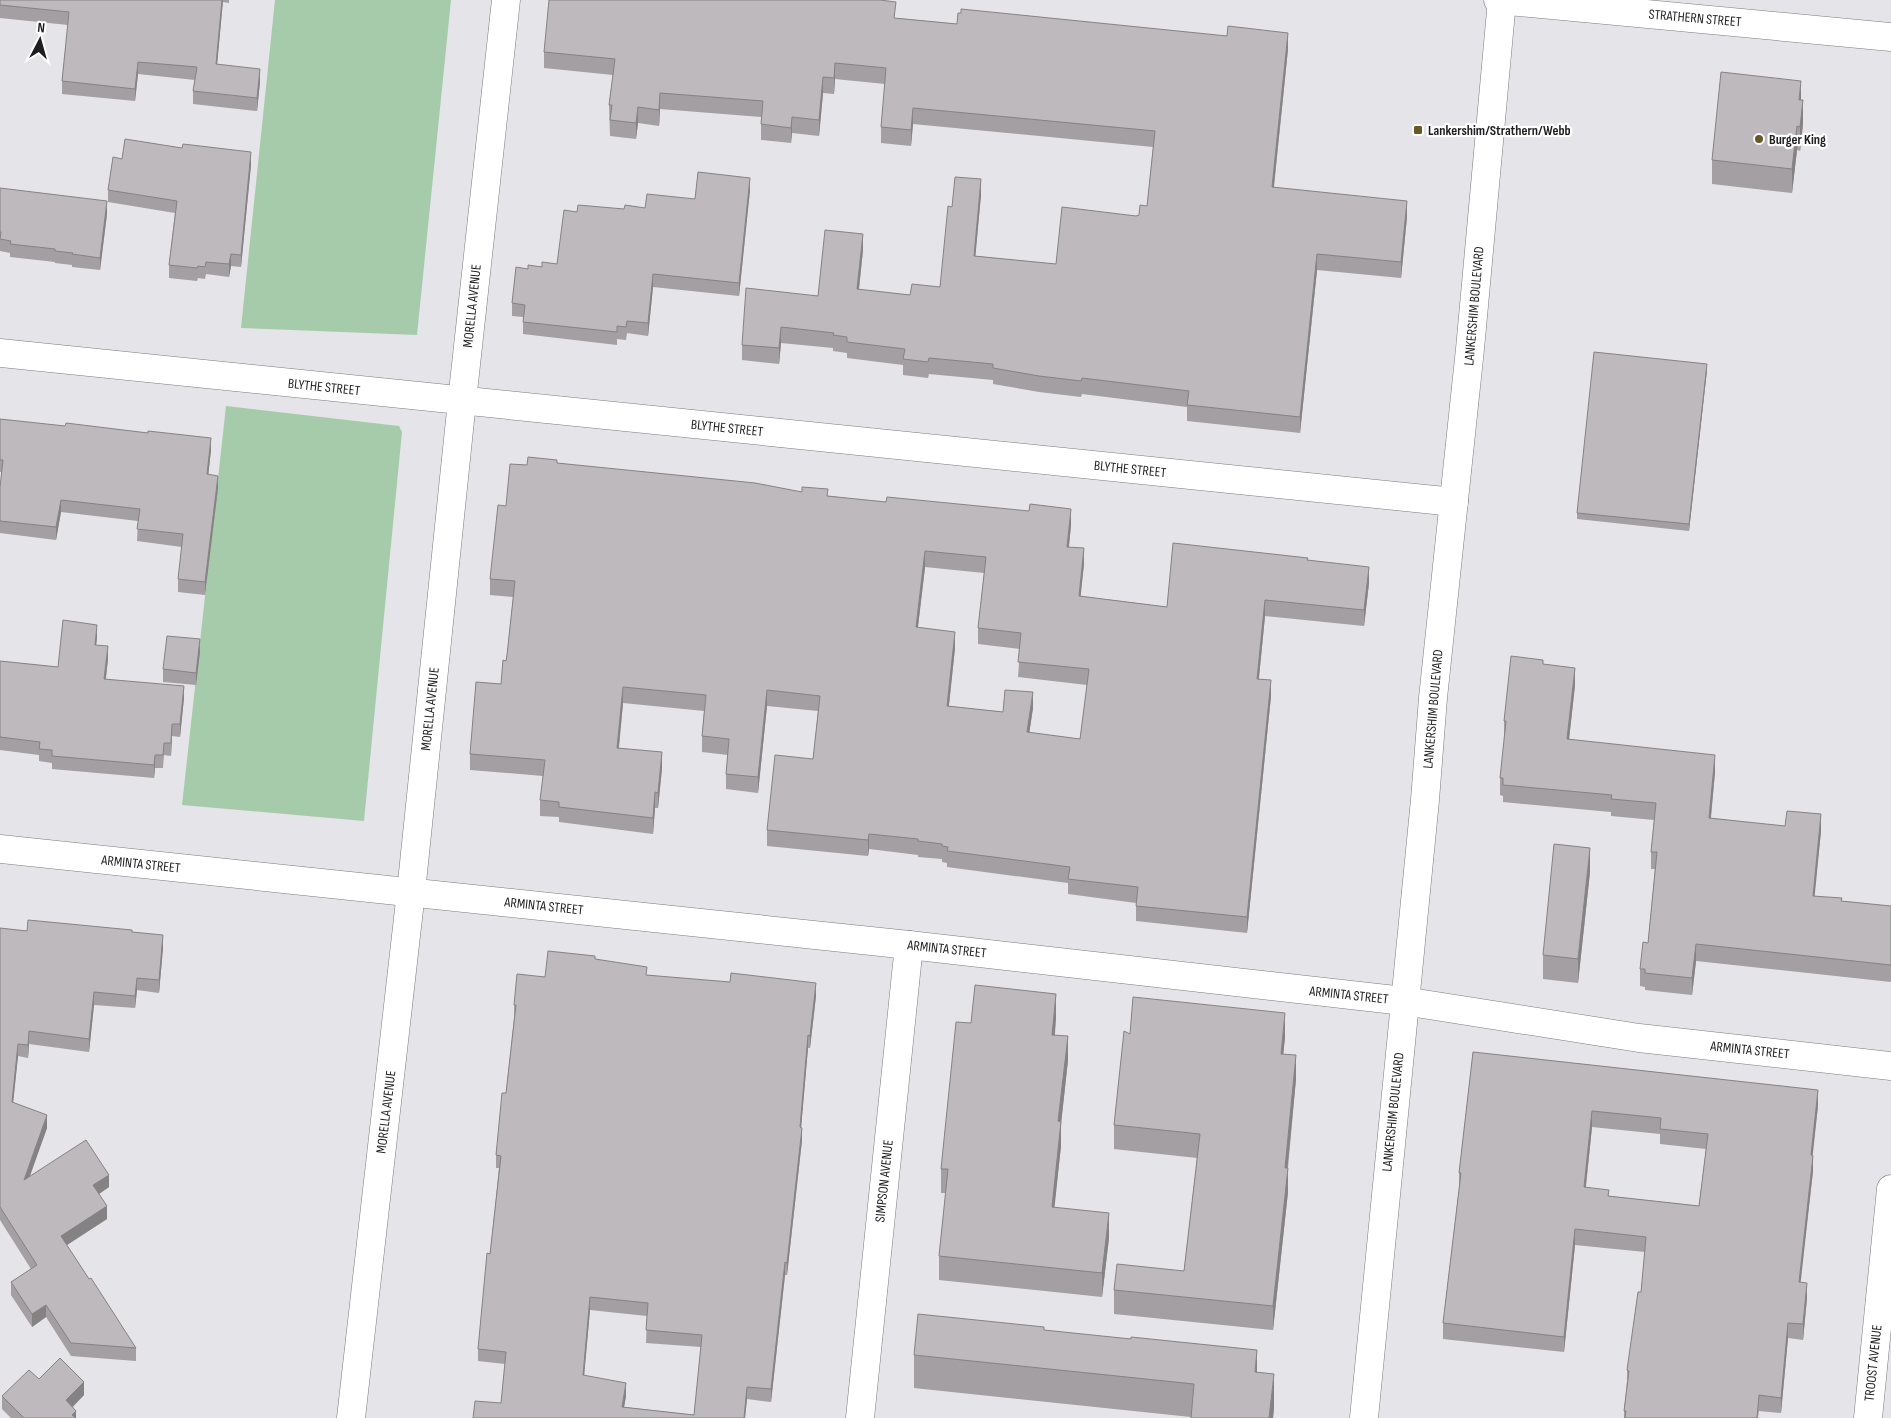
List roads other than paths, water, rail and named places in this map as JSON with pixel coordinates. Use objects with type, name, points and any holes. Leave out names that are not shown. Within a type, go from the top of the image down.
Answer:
[{"type":"street","name":"MORELLA AVENUE","points":[[351,1418],[412,892],[462,401],[506,0]]},
{"type":"street","name":"STRATHERN STREET","points":[[1498,0],[1891,37]]},
{"type":"street","name":"LANKERSHIM BOULEVARD","points":[[1364,1418],[1425,800],[1432,698],[1454,502],[1502,0]]},
{"type":"street","name":"BLYTHE STREET","points":[[0,353],[1454,502]]},
{"type":"street","name":"ARMINTA STREET","points":[[0,849],[909,945],[1404,1001],[1639,1038],[1891,1066]]},
{"type":"street","name":"SIMPSON AVENUE","points":[[860,1418],[909,945]]},
{"type":"street","name":"TROOST AVENUE","points":[[1868,1418],[1891,1189]]},
{"type":"place","name":"Lankershim/Strathern/Webb","points":[[1418,130]]},
{"type":"place","name":"Burger King","points":[[1759,139]]}]
